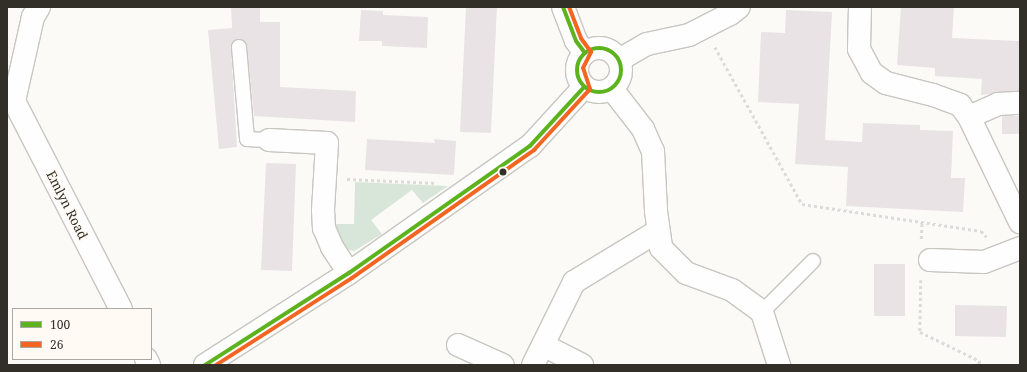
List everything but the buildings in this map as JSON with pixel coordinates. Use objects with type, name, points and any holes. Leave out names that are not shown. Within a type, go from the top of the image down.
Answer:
[{"type":"street","name":"Emlyn Road","points":[[39,7],[33,17],[10,103],[119,308]]},
{"type":"street","points":[[563,7],[576,41],[585,53]]},
{"type":"street","points":[[619,60],[647,44],[689,35],[739,7]]},
{"type":"street","points":[[860,7],[859,49],[872,73],[886,83],[933,95],[960,106],[969,117],[1020,222]]},
{"type":"street","points":[[603,48],[619,60],[621,76],[612,89],[598,93],[584,87],[577,74],[577,66],[585,53],[603,48]]},
{"type":"street","points":[[205,365],[349,273],[530,146],[584,87]]},
{"type":"street","points":[[612,89],[643,129],[653,151],[658,231],[661,248],[686,273],[732,290],[762,312],[779,365]]},
{"type":"street","points":[[969,117],[998,104],[1020,103]]},
{"type":"street","points":[[269,140],[327,143],[324,228],[332,247],[349,273]]},
{"type":"street","points":[[533,365],[574,282],[658,231]]},
{"type":"street","points":[[924,260],[984,262],[1012,251]]},
{"type":"street","points":[[458,345],[503,365]]},
{"type":"street","points":[[543,345],[582,365]]},
{"type":"lane","points":[[239,47],[246,139],[269,140]]},
{"type":"lane","points":[[762,312],[813,261]]},
{"type":"path","points":[[705,27],[802,204],[981,231],[1012,251]]},
{"type":"path","points":[[325,178],[474,185]]},
{"type":"path","points":[[922,222],[924,260],[920,332],[980,361],[980,365]]},
{"type":"green space","points":[[355,182],[448,186],[423,203],[412,190],[371,220],[382,234],[354,251],[344,249],[334,224],[354,224]]},
{"type":"transit line","name":"100","points":[[563,7],[576,41],[585,53]]},
{"type":"transit line","name":"26","points":[[216,365],[352,278],[534,150],[590,89],[583,68],[591,52],[581,38],[569,7]]},
{"type":"transit line","name":"100","points":[[595,48],[603,48],[608,49],[615,54],[620,61],[621,70],[620,79],[615,86],[608,91],[595,92],[587,89],[580,82],[577,74],[577,66],[580,58],[587,51],[595,48]]},
{"type":"transit line","name":"100","points":[[205,365],[349,273],[530,146],[584,87]]}]
